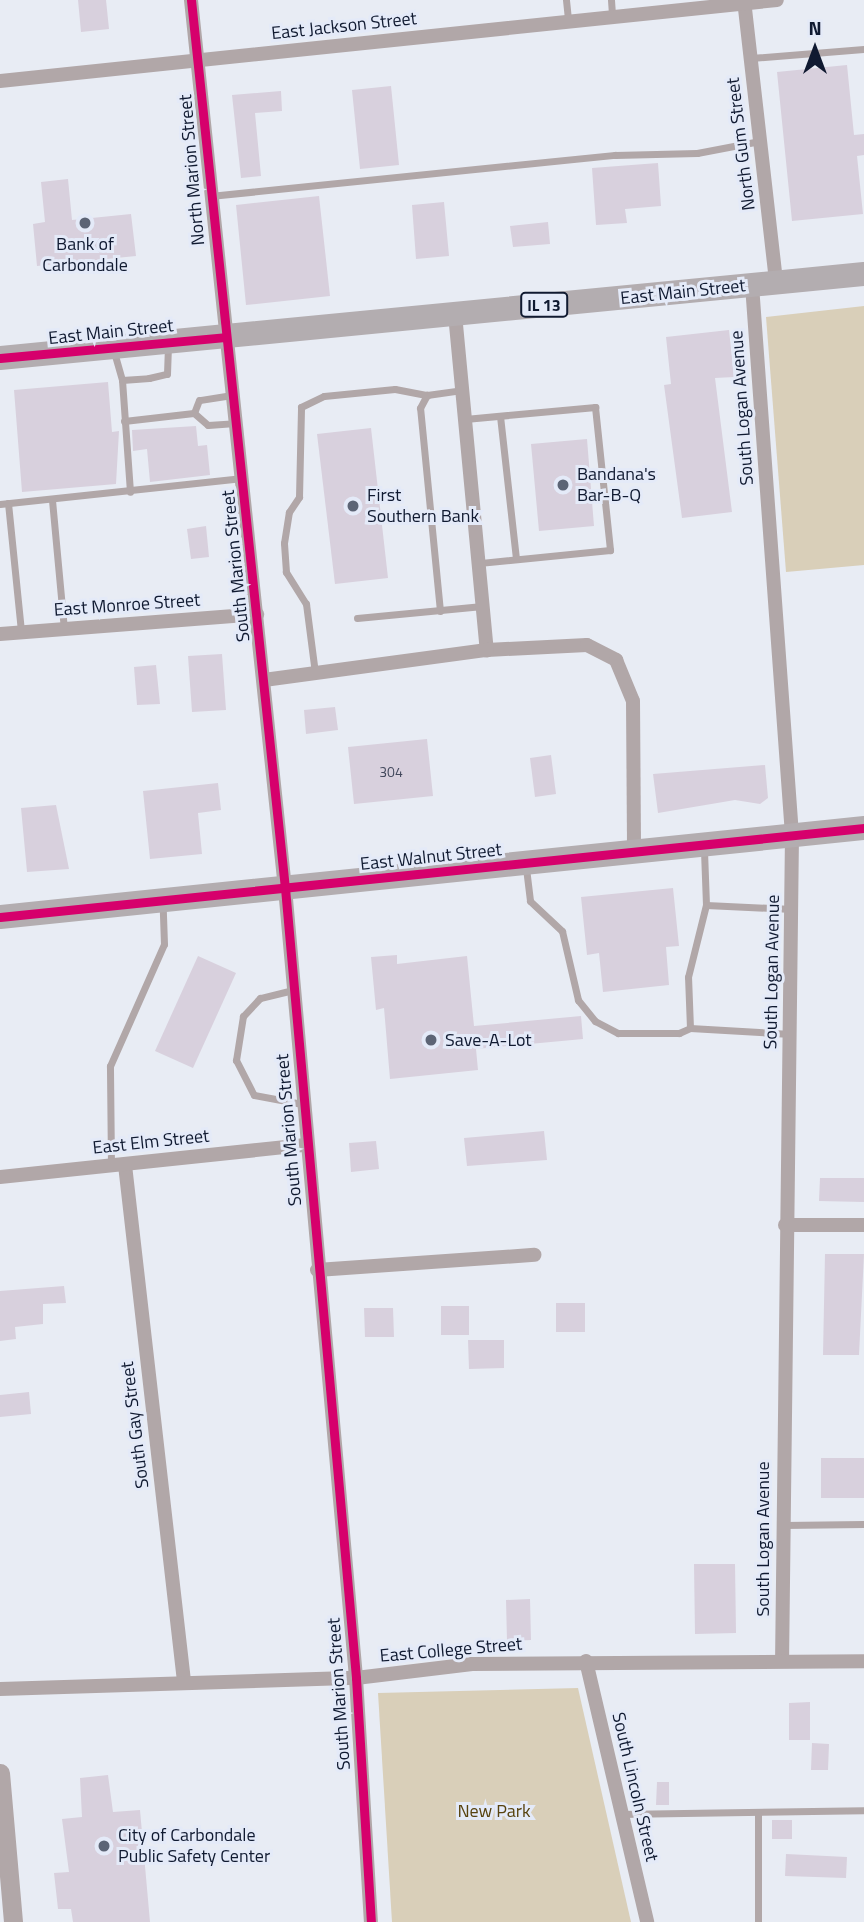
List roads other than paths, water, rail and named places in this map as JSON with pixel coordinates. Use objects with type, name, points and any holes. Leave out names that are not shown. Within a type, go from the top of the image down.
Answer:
[{"type":"highway","name":"East Main Street","points":[[0,359],[864,274]]},
{"type":"highway","name":"East Walnut Street","points":[[0,917],[864,828]]},
{"type":"street","name":"North Marion Street","points":[[191,0],[225,337]]},
{"type":"street","name":"East Jackson Street","points":[[0,81],[568,20],[611,7],[777,0]]},
{"type":"street","name":"North Gum Street","points":[[744,1],[761,141],[764,284]]},
{"type":"street","name":"South Logan Avenue","points":[[764,284],[792,835],[785,1225],[782,1661]]},
{"type":"street","points":[[455,314],[487,650]]},
{"type":"street","name":"South Marion Street","points":[[225,337],[243,478],[285,888],[305,1145],[356,1678],[371,1922]]},
{"type":"street","name":"East Monroe Street","points":[[0,634],[257,614]]},
{"type":"street","points":[[264,680],[487,650],[587,645],[616,660],[633,701],[634,852]]},
{"type":"street","name":"East Elm Street","points":[[0,1177],[305,1145]]},
{"type":"street","name":"South Gay Street","points":[[118,1166],[184,1681]]},
{"type":"street","points":[[785,1225],[864,1226]]},
{"type":"street","points":[[317,1270],[534,1255]]},
{"type":"street","name":"East College Street","points":[[0,1689],[184,1681],[356,1678],[472,1664],[586,1661],[864,1661]]},
{"type":"street","name":"South Lincoln Street","points":[[586,1661],[619,1814],[648,1922]]},
{"type":"street","points":[[0,1773],[6,1900],[13,1922]]},
{"type":"lane","points":[[566,0],[568,20]]},
{"type":"lane","points":[[751,58],[864,49]]},
{"type":"lane","points":[[210,196],[615,155],[697,153],[761,141]]},
{"type":"lane","points":[[122,380],[167,374],[168,342]]},
{"type":"lane","points":[[113,348],[122,380],[130,492]]},
{"type":"lane","points":[[315,673],[306,604],[286,572],[284,543],[289,512],[299,497],[301,407],[348,393],[395,389],[428,396],[462,390]]},
{"type":"lane","points":[[194,413],[199,400],[232,395]]},
{"type":"lane","points":[[428,396],[420,408],[440,611]]},
{"type":"lane","points":[[465,419],[595,407],[610,550],[479,564]]},
{"type":"lane","points":[[124,421],[194,413],[208,425],[235,423]]},
{"type":"lane","points":[[500,416],[516,559]]},
{"type":"lane","points":[[21,632],[4,503],[130,492],[243,478]]},
{"type":"lane","points":[[52,500],[64,629]]},
{"type":"lane","points":[[357,618],[482,607]]},
{"type":"lane","points":[[690,1028],[688,977],[706,905],[704,844]]},
{"type":"lane","points":[[526,864],[530,901],[562,931],[578,1000],[595,1021],[618,1032],[690,1028],[790,1034]]},
{"type":"lane","points":[[118,1166],[110,1066],[164,944],[163,900]]},
{"type":"lane","points":[[706,905],[792,909]]},
{"type":"lane","points":[[293,990],[260,998],[243,1016],[235,1051],[254,1095],[302,1104]]},
{"type":"lane","points":[[782,1525],[864,1524]]},
{"type":"lane","points":[[619,1814],[758,1814],[864,1810]]},
{"type":"lane","points":[[758,1814],[758,1922]]},
{"type":"place","name":"Bank of Carbondale","points":[[85,223]]},
{"type":"place","name":"Bandana's Bar-B-Q","points":[[563,485]]},
{"type":"place","name":"First Southern Bank","points":[[353,506]]},
{"type":"place","name":"Save-A-Lot","points":[[431,1040]]},
{"type":"place","name":"City of Carbondale Public Safety Center","points":[[104,1846]]},
{"type":"park label","name":"New Park","points":[[494,1811]]}]
